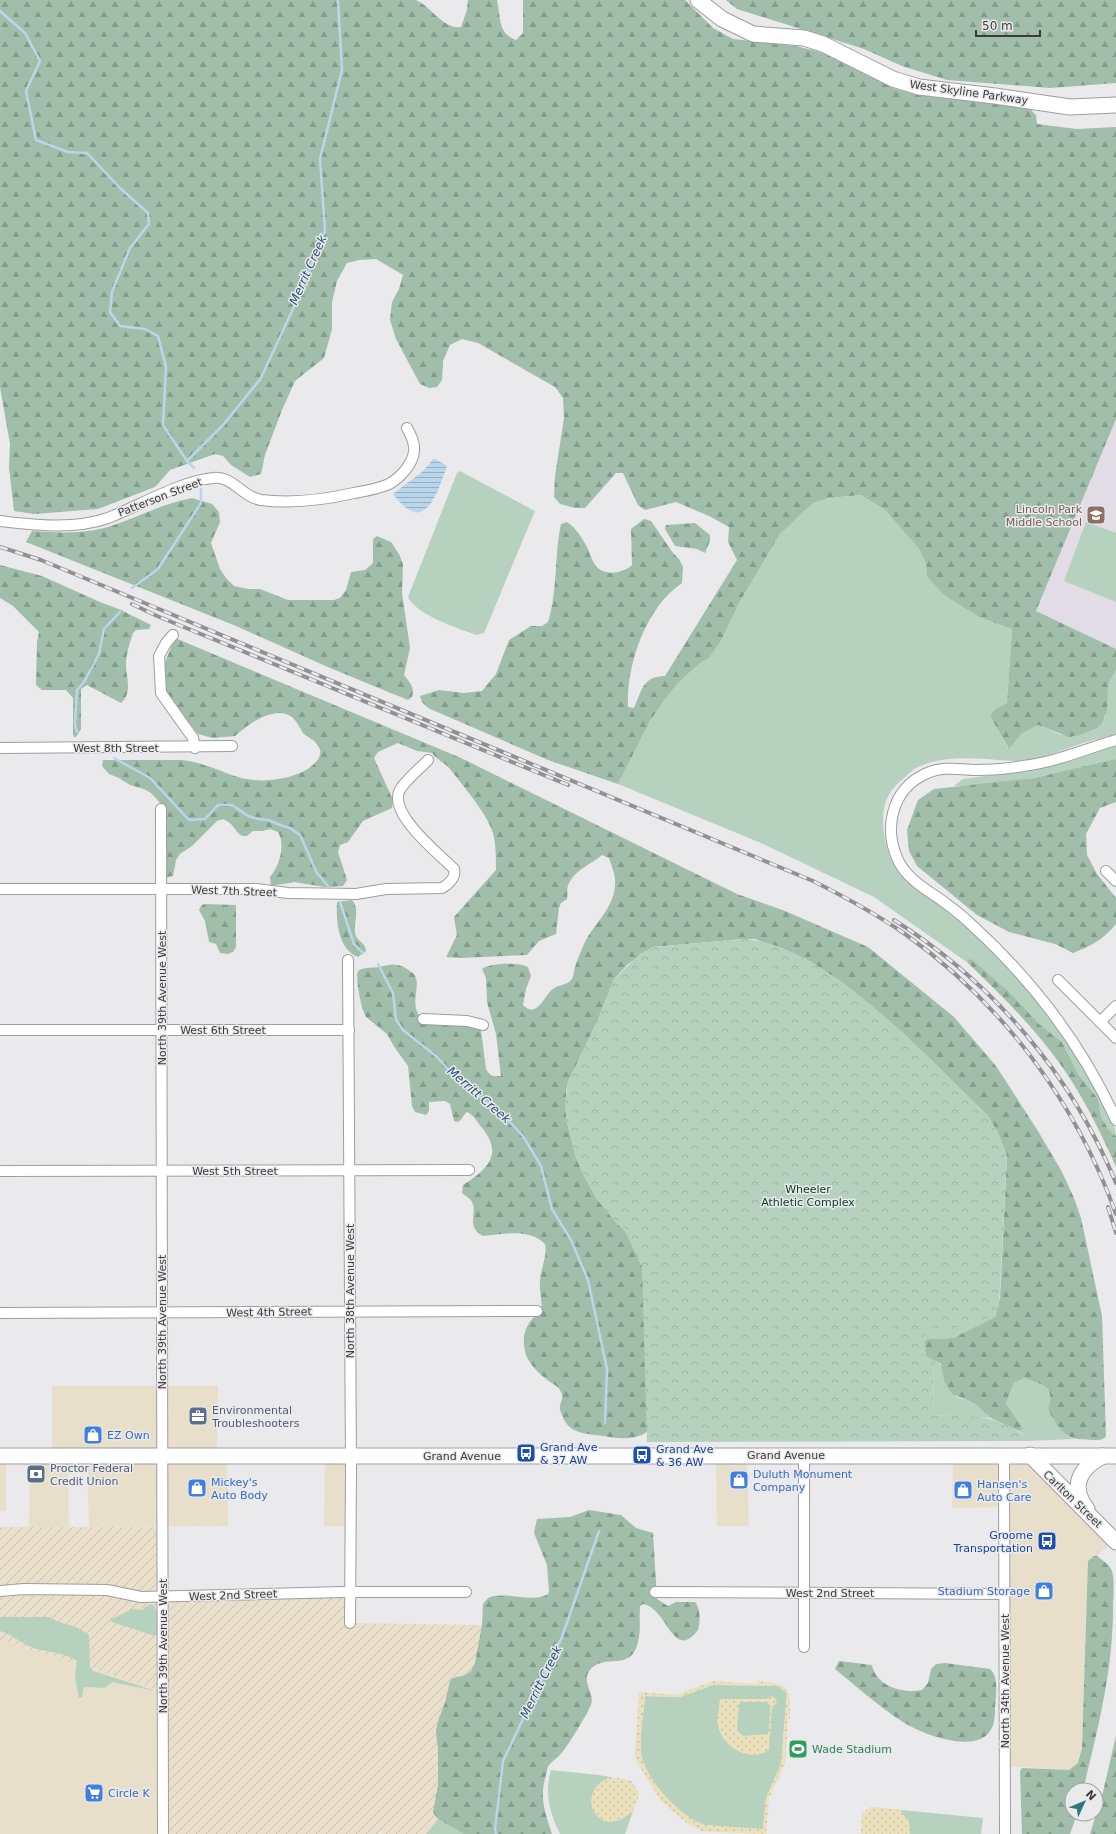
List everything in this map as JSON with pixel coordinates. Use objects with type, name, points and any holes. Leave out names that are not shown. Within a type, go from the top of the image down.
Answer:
[{"type":"main road","name":"West Skyline Parkway","points":[[698,0],[722,19],[753,34],[804,38],[823,44],[893,80],[919,87],[1070,107],[1116,105]]},
{"type":"main road","name":"Carlton Street","points":[[1030,1455],[1043,1470],[1116,1542]]},
{"type":"main road","name":"Grand Avenue","points":[[0,1456],[1110,1456]]},
{"type":"main road","points":[[1102,1527],[1081,1501],[1078,1493],[1078,1484],[1080,1476],[1092,1462],[1110,1456]]},
{"type":"street","name":"Patterson Street","points":[[0,521],[49,526],[73,526],[107,518],[187,485],[220,477],[228,480],[251,497],[290,502],[325,499],[378,488],[400,476],[410,463],[414,451],[413,440],[408,428]]},
{"type":"street","points":[[173,635],[166,643],[159,656],[161,693],[186,726],[193,738],[195,748]]},
{"type":"street","points":[[1116,740],[1070,756],[1037,764],[989,769],[944,768],[932,771],[922,775],[904,788],[895,807],[890,828],[892,846],[899,864],[905,872],[973,926],[1003,954],[1041,998],[1065,1031],[1092,1074],[1116,1120]]},
{"type":"street","name":"West 8th Street","points":[[0,748],[195,748],[232,746]]},
{"type":"street","name":"West 7th Street","points":[[0,889],[256,889],[288,893],[356,894],[386,889],[442,888],[448,883],[455,873],[454,869],[417,833],[407,820],[400,806],[398,794],[400,789],[428,760]]},
{"type":"street","name":"North 39th Avenue West","points":[[161,809],[161,1456],[163,1597],[163,1834]]},
{"type":"street","points":[[1106,871],[1116,881]]},
{"type":"street","name":"North 38th Avenue West","points":[[348,960],[351,1455],[350,1623]]},
{"type":"street","points":[[1058,980],[1116,1038]]},
{"type":"street","points":[[1100,1022],[1116,1006]]},
{"type":"street","points":[[423,1019],[467,1021],[483,1025]]},
{"type":"street","name":"West 6th Street","points":[[0,1030],[349,1030]]},
{"type":"street","name":"West 5th Street","points":[[0,1172],[469,1170]]},
{"type":"street","name":"West 4th Street","points":[[0,1312],[537,1312]]},
{"type":"street","points":[[804,1455],[804,1647]]},
{"type":"street","name":"North 34th Avenue West","points":[[1004,1456],[1005,1834]]},
{"type":"street","name":"West 2nd Street","points":[[0,1591],[24,1589],[107,1590],[141,1597],[351,1592],[466,1592]]},
{"type":"street","name":"West 2nd Street","points":[[656,1592],[1005,1594]]},
{"type":"shaded area","name":"Lincoln Park Middle School","points":[[1116,419],[1116,649],[1036,611]]},
{"type":"shaded area","points":[[52,1386],[218,1386],[217,1455],[227,1456],[228,1526],[89,1527],[87,1456],[68,1456],[69,1527],[29,1527],[30,1456],[52,1455]]},
{"type":"shaded area","points":[[325,1455],[351,1455],[351,1526],[324,1526]]},
{"type":"shaded area","points":[[747,1455],[749,1526],[717,1526],[716,1456]]},
{"type":"shaded area","points":[[953,1455],[1030,1455],[1114,1540],[1097,1556],[1094,1556],[1088,1561],[1082,1748],[1078,1763],[1069,1770],[1005,1766],[1004,1507],[952,1508]]},
{"type":"shaded area","points":[[0,1456],[6,1456],[6,1511],[0,1511]]},
{"type":"shaded area","points":[[0,1527],[162,1527],[163,1595],[351,1592],[350,1623],[482,1625],[562,1637],[464,1834],[438,1819],[426,1834],[384,1834],[380,1832],[379,1834],[163,1834],[162,1691],[0,1640]]},
{"type":"shaded area","points":[[0,1640],[162,1691],[163,1834],[0,1834]]},
{"type":"green space","points":[[0,0],[416,0],[422,3],[448,25],[461,27],[467,10],[468,0],[497,0],[503,28],[510,37],[516,40],[523,33],[523,0],[685,0],[713,28],[733,39],[795,46],[817,51],[838,59],[893,88],[918,95],[1028,107],[1036,115],[1037,124],[1077,129],[1116,127],[1116,419],[1036,611],[1116,649],[1116,670],[1108,684],[1107,711],[1102,723],[1097,728],[1080,735],[1069,737],[1038,725],[1021,734],[1009,749],[990,716],[995,709],[1007,703],[1012,629],[979,617],[945,596],[927,577],[926,563],[919,549],[885,510],[861,495],[829,498],[813,503],[780,534],[739,603],[721,641],[709,658],[699,664],[679,682],[666,698],[650,721],[618,784],[548,760],[428,708],[422,702],[420,696],[439,690],[464,693],[482,691],[496,674],[509,640],[531,626],[542,626],[548,622],[555,586],[557,548],[561,524],[567,522],[570,524],[582,538],[596,566],[604,572],[614,573],[624,570],[632,565],[631,529],[644,519],[651,521],[673,553],[679,559],[683,567],[682,583],[669,593],[658,607],[641,638],[631,673],[628,691],[628,707],[634,708],[644,685],[648,681],[652,678],[665,676],[737,560],[728,542],[729,527],[709,516],[676,502],[645,510],[638,505],[623,473],[616,473],[585,508],[575,508],[560,504],[554,497],[555,476],[564,418],[563,398],[555,387],[478,343],[462,339],[450,345],[443,361],[442,380],[437,387],[429,388],[420,384],[396,339],[390,320],[392,302],[399,289],[403,275],[376,259],[359,260],[347,263],[337,281],[332,302],[332,329],[324,358],[295,381],[265,455],[261,474],[250,477],[231,465],[223,456],[215,454],[170,470],[155,487],[98,509],[34,514],[14,511],[9,468],[10,444],[0,387]]},
{"type":"green space","points":[[726,0],[1116,0],[1116,83],[1050,88],[947,80],[902,66],[864,49],[737,9]]},
{"type":"green space","points":[[460,471],[535,511],[484,633],[476,635],[449,625],[419,610],[412,604],[408,597],[457,473]]},
{"type":"green space","points":[[861,495],[885,510],[919,549],[926,563],[927,577],[945,596],[979,617],[1012,629],[1007,703],[995,709],[990,716],[1008,748],[1021,734],[1038,725],[1061,735],[1105,718],[1108,684],[1116,670],[1116,734],[1083,743],[1050,755],[1024,761],[966,758],[942,760],[918,767],[890,792],[885,803],[883,823],[889,855],[901,876],[942,907],[979,938],[1015,974],[1047,1013],[1076,1055],[1089,1077],[1110,1117],[1116,1131],[1116,1136],[1109,1130],[1101,1117],[1098,1099],[1078,1074],[1062,1042],[1039,1024],[968,960],[968,963],[874,897],[761,843],[618,784],[650,721],[666,698],[679,682],[699,664],[709,658],[721,641],[739,603],[780,534],[813,503],[829,498]]},
{"type":"green space","points":[[192,498],[212,504],[219,512],[220,522],[211,543],[220,569],[226,578],[234,586],[248,589],[260,589],[288,600],[334,600],[340,598],[346,590],[351,572],[365,570],[373,563],[373,539],[377,536],[391,542],[399,554],[403,564],[402,593],[410,648],[404,675],[413,690],[412,697],[408,700],[330,668],[236,626],[26,542],[32,531],[72,532],[102,529],[171,503]]},
{"type":"green space","points":[[1086,522],[1116,533],[1116,602],[1064,581]]},
{"type":"green space","points":[[695,523],[710,535],[710,541],[705,553],[697,549],[675,546],[665,529],[666,525]]},
{"type":"green space","points":[[0,565],[42,576],[121,610],[151,625],[149,629],[136,630],[133,633],[126,660],[128,690],[125,699],[121,703],[87,685],[81,689],[81,729],[76,737],[74,737],[73,734],[73,698],[66,690],[42,690],[36,685],[37,642],[39,632],[13,606],[0,598]]},
{"type":"green space","points":[[175,638],[461,758],[737,894],[785,911],[868,947],[954,1017],[996,1066],[1038,1131],[1062,1172],[1074,1198],[1081,1218],[1102,1316],[1106,1437],[1099,1440],[1080,1439],[1069,1436],[1061,1430],[1048,1408],[1050,1395],[1046,1387],[1025,1378],[1014,1383],[1006,1403],[1021,1425],[1022,1430],[1019,1431],[991,1418],[974,1403],[952,1394],[944,1381],[941,1364],[926,1356],[925,1341],[928,1339],[953,1338],[995,1317],[1000,1298],[1007,1156],[997,1131],[987,1115],[903,1033],[843,983],[806,959],[755,939],[653,947],[628,964],[614,979],[597,1022],[568,1082],[566,1091],[566,1118],[576,1157],[583,1174],[597,1199],[625,1231],[642,1259],[650,1429],[640,1436],[616,1438],[579,1432],[569,1426],[560,1409],[562,1397],[561,1392],[542,1376],[531,1364],[527,1358],[524,1345],[524,1335],[527,1326],[541,1309],[540,1282],[546,1248],[545,1244],[539,1239],[524,1234],[507,1233],[483,1236],[475,1228],[473,1224],[473,1206],[469,1198],[462,1193],[463,1185],[479,1173],[490,1161],[492,1146],[488,1137],[474,1117],[467,1112],[458,1122],[454,1121],[450,1104],[445,1101],[429,1102],[429,1111],[426,1115],[415,1112],[412,1106],[408,1066],[387,1034],[366,1017],[362,1008],[357,974],[359,970],[362,969],[394,965],[403,967],[414,974],[417,984],[415,1002],[416,1008],[424,1021],[450,1021],[481,1030],[486,1069],[492,1076],[501,1076],[496,1034],[487,1002],[486,978],[482,969],[491,965],[505,964],[518,964],[528,967],[531,976],[526,989],[523,1005],[532,1010],[537,1008],[553,989],[570,981],[573,977],[575,966],[584,944],[607,909],[614,894],[615,878],[609,858],[602,855],[580,870],[572,878],[568,887],[567,899],[561,903],[559,908],[556,934],[539,941],[527,955],[460,958],[446,957],[457,935],[454,917],[496,870],[493,833],[480,808],[448,767],[432,753],[417,751],[398,743],[378,752],[374,758],[393,800],[392,808],[363,821],[348,842],[340,845],[338,852],[347,880],[343,886],[325,887],[294,882],[271,886],[270,877],[279,862],[281,849],[278,832],[270,829],[253,831],[247,836],[242,836],[230,823],[223,819],[217,821],[192,846],[180,854],[176,860],[173,876],[167,877],[165,844],[166,826],[163,806],[151,793],[144,789],[130,785],[109,774],[102,766],[103,760],[182,760],[246,779],[271,780],[288,777],[304,771],[317,761],[320,754],[317,744],[304,734],[292,717],[285,714],[270,714],[254,722],[235,736],[213,738],[198,734],[168,697],[164,687],[163,667]]},
{"type":"green space","points":[[1116,746],[1116,759],[1015,781],[995,784],[954,786],[963,779],[1035,769],[1070,761]]},
{"type":"green space","points":[[1116,759],[1116,802],[1100,808],[1086,834],[1087,855],[1097,874],[1116,898],[1116,924],[1102,938],[1080,950],[1073,953],[1055,944],[1009,932],[977,915],[917,866],[909,851],[907,830],[918,800],[934,789],[1034,778]]},
{"type":"green space","points":[[352,900],[356,907],[355,935],[366,948],[366,951],[358,957],[346,948],[342,941],[337,917],[337,902]]},
{"type":"green space","points":[[202,905],[236,905],[236,947],[233,952],[228,954],[220,953],[216,944],[209,942],[205,921],[199,910]]},
{"type":"green space","name":"Wheeler Athletic Complex","points":[[743,939],[774,945],[807,960],[840,981],[874,1008],[937,1065],[987,1115],[997,1131],[1007,1156],[999,1306],[995,1317],[955,1327],[950,1334],[924,1335],[923,1359],[934,1360],[933,1415],[972,1416],[996,1421],[1008,1425],[1028,1441],[647,1442],[642,1267],[625,1231],[597,1199],[583,1174],[576,1157],[566,1118],[565,1102],[568,1082],[597,1022],[614,979],[641,953],[653,947]]},
{"type":"green space","points":[[971,959],[1008,991],[1039,1024],[1062,1042],[1078,1074],[1098,1099],[1101,1117],[1109,1130],[1116,1136],[1116,1167],[1101,1133],[1071,1080],[1060,1064],[1023,1018],[968,963],[968,960]]},
{"type":"green space","points":[[887,1316],[995,1317],[953,1338],[928,1339],[933,1359],[942,1366],[944,1381],[957,1397],[974,1403],[991,1418],[933,1415],[934,1363],[925,1362]]},
{"type":"green space","points":[[1025,1378],[1046,1387],[1050,1395],[1048,1408],[1067,1436],[1074,1439],[1028,1441],[1019,1431],[1022,1430],[1021,1425],[1006,1403],[1014,1383]]},
{"type":"green space","points":[[589,1510],[621,1515],[636,1528],[653,1533],[657,1599],[668,1606],[676,1602],[695,1602],[700,1619],[698,1630],[689,1638],[682,1640],[676,1637],[651,1607],[643,1604],[640,1606],[639,1638],[635,1651],[630,1657],[624,1660],[603,1662],[590,1670],[587,1675],[587,1684],[592,1697],[590,1707],[566,1747],[548,1766],[544,1783],[544,1805],[552,1834],[464,1834],[438,1819],[433,1812],[438,1785],[438,1750],[436,1730],[445,1703],[450,1681],[453,1678],[466,1675],[471,1671],[475,1663],[482,1625],[483,1604],[488,1598],[502,1595],[535,1598],[548,1594],[547,1565],[534,1533],[537,1519],[570,1517]]},
{"type":"green space","points":[[1094,1556],[1097,1556],[1106,1563],[1112,1571],[1114,1585],[1110,1654],[1104,1699],[1094,1745],[1085,1782],[1064,1782],[1064,1822],[1074,1822],[1070,1834],[1022,1834],[1020,1771],[1022,1768],[1069,1770],[1078,1763],[1082,1748],[1088,1561]]},
{"type":"green space","points":[[151,1604],[156,1609],[157,1613],[157,1633],[155,1636],[112,1622],[110,1620],[132,1609],[143,1610]]},
{"type":"green space","points":[[0,1617],[50,1617],[74,1626],[89,1636],[90,1667],[93,1671],[156,1691],[112,1682],[105,1688],[85,1687],[83,1689],[82,1697],[79,1698],[75,1677],[77,1661],[63,1654],[37,1649],[0,1631]]},
{"type":"green space","points":[[839,1661],[872,1665],[874,1672],[884,1683],[891,1687],[906,1691],[922,1690],[928,1683],[931,1669],[936,1664],[945,1663],[990,1669],[995,1676],[996,1681],[995,1716],[993,1725],[990,1731],[983,1738],[972,1741],[960,1741],[932,1736],[908,1725],[875,1702],[835,1669]]},
{"type":"green space","points":[[713,1685],[778,1686],[787,1693],[781,1764],[766,1798],[763,1830],[705,1825],[685,1815],[657,1786],[649,1775],[644,1764],[641,1754],[641,1742],[645,1696],[680,1697]]},
{"type":"green space","points":[[1116,1736],[1116,1834],[1090,1834],[1094,1822],[1104,1822],[1104,1788]]},
{"type":"green space","points":[[551,1770],[599,1775],[631,1781],[639,1794],[625,1834],[560,1834],[553,1819],[549,1803],[548,1787]]},
{"type":"green space","points":[[870,1807],[983,1818],[981,1834],[861,1834]]},
{"type":"green space","points":[[438,1819],[464,1834],[426,1834]]},
{"type":"sand","points":[[712,1681],[757,1684],[757,1681],[768,1682],[782,1686],[786,1689],[790,1700],[790,1719],[788,1719],[785,1764],[769,1798],[766,1834],[701,1831],[684,1821],[660,1800],[638,1764],[635,1756],[639,1692],[677,1695]],"holes":[[[713,1685],[778,1686],[787,1693],[781,1764],[766,1798],[763,1829],[705,1825],[686,1815],[666,1797],[657,1786],[644,1764],[641,1754],[641,1734],[645,1696],[680,1697]]]},
{"type":"sand","points":[[770,1696],[774,1697],[777,1702],[772,1708],[769,1750],[762,1754],[755,1755],[740,1752],[733,1748],[722,1737],[719,1730],[717,1719],[720,1699],[767,1699]],"holes":[[[741,1702],[767,1702],[770,1706],[769,1731],[767,1734],[743,1736],[737,1730],[739,1704]]]},
{"type":"sand","points":[[612,1777],[631,1781],[639,1794],[634,1810],[619,1820],[609,1822],[601,1819],[595,1814],[591,1798],[594,1789],[601,1782]]},
{"type":"sand","points":[[870,1807],[900,1810],[909,1822],[910,1834],[861,1834],[862,1814]]},
{"type":"water","points":[[434,458],[447,466],[443,478],[434,499],[428,507],[421,512],[413,512],[404,506],[393,494],[423,471]]},
{"type":"waterway","name":"Merrit Creek","points":[[187,461],[224,424],[261,378],[292,311],[325,231],[320,159],[342,70],[338,0]]},
{"type":"waterway","points":[[0,11],[25,33],[40,61],[26,91],[36,140],[68,152],[87,153],[120,188],[148,213],[149,224],[130,248],[112,292],[110,312],[120,326],[145,329],[158,336],[166,367],[163,425],[187,461],[194,468]]},
{"type":"waterway","name":"Merritt Creek","points":[[132,588],[158,569],[201,503],[201,489]]},
{"type":"waterway","name":"Merritt Creek","points":[[77,732],[75,725],[77,690],[84,682],[99,654],[104,629],[120,612]]},
{"type":"waterway","name":"Merritt Creek","points":[[114,758],[150,778],[189,820],[205,819],[218,805],[232,805],[248,816],[268,820],[290,828],[300,835],[317,873],[328,886]]},
{"type":"waterway","name":"Merritt Creek","points":[[340,902],[354,944],[363,953]]},
{"type":"waterway","name":"Merritt Creek","points":[[378,964],[393,993],[396,1020],[403,1030],[437,1057],[457,1079],[502,1114],[523,1136],[541,1166],[552,1209],[571,1240],[588,1280],[607,1369],[605,1423]]},
{"type":"waterway","name":"Merritt Creek","points":[[496,1834],[495,1829],[503,1761],[562,1637],[599,1531]]},
{"type":"railway","points":[[0,547],[41,560],[813,881],[872,913],[905,934],[940,961],[973,991],[1004,1023],[1032,1058],[1057,1094],[1080,1133],[1116,1214]]},
{"type":"railway","points":[[132,604],[157,616],[568,785]]},
{"type":"railway","points":[[894,920],[930,945],[964,972],[996,1002],[1025,1034],[1052,1068],[1076,1105],[1098,1143],[1116,1183]]},
{"type":"railway","points":[[1108,1207],[1116,1233]]},
{"type":"place","name":"Lincoln Park Middle School","points":[[1096,515]]},
{"type":"place","name":"Environmental Troubleshooters","points":[[198,1416]]},
{"type":"place","name":"EZ Own","points":[[93,1435]]},
{"type":"place","name":"Grand Ave & 37 AW","points":[[526,1453]]},
{"type":"place","name":"Grand Ave & 36 AW","points":[[642,1455]]},
{"type":"place","name":"Proctor Federal Credit Union","points":[[36,1474]]},
{"type":"place","name":"Duluth Monument Company","points":[[739,1480]]},
{"type":"place","name":"Mickey's Auto Body","points":[[197,1488]]},
{"type":"place","name":"Hansen's Auto Care","points":[[963,1490]]},
{"type":"place","name":"Groome Transportation","points":[[1047,1541]]},
{"type":"place","name":"Stadium Storage","points":[[1044,1591]]},
{"type":"place","name":"Wade Stadium","points":[[798,1749]]},
{"type":"place","name":"Circle K","points":[[94,1793]]}]
